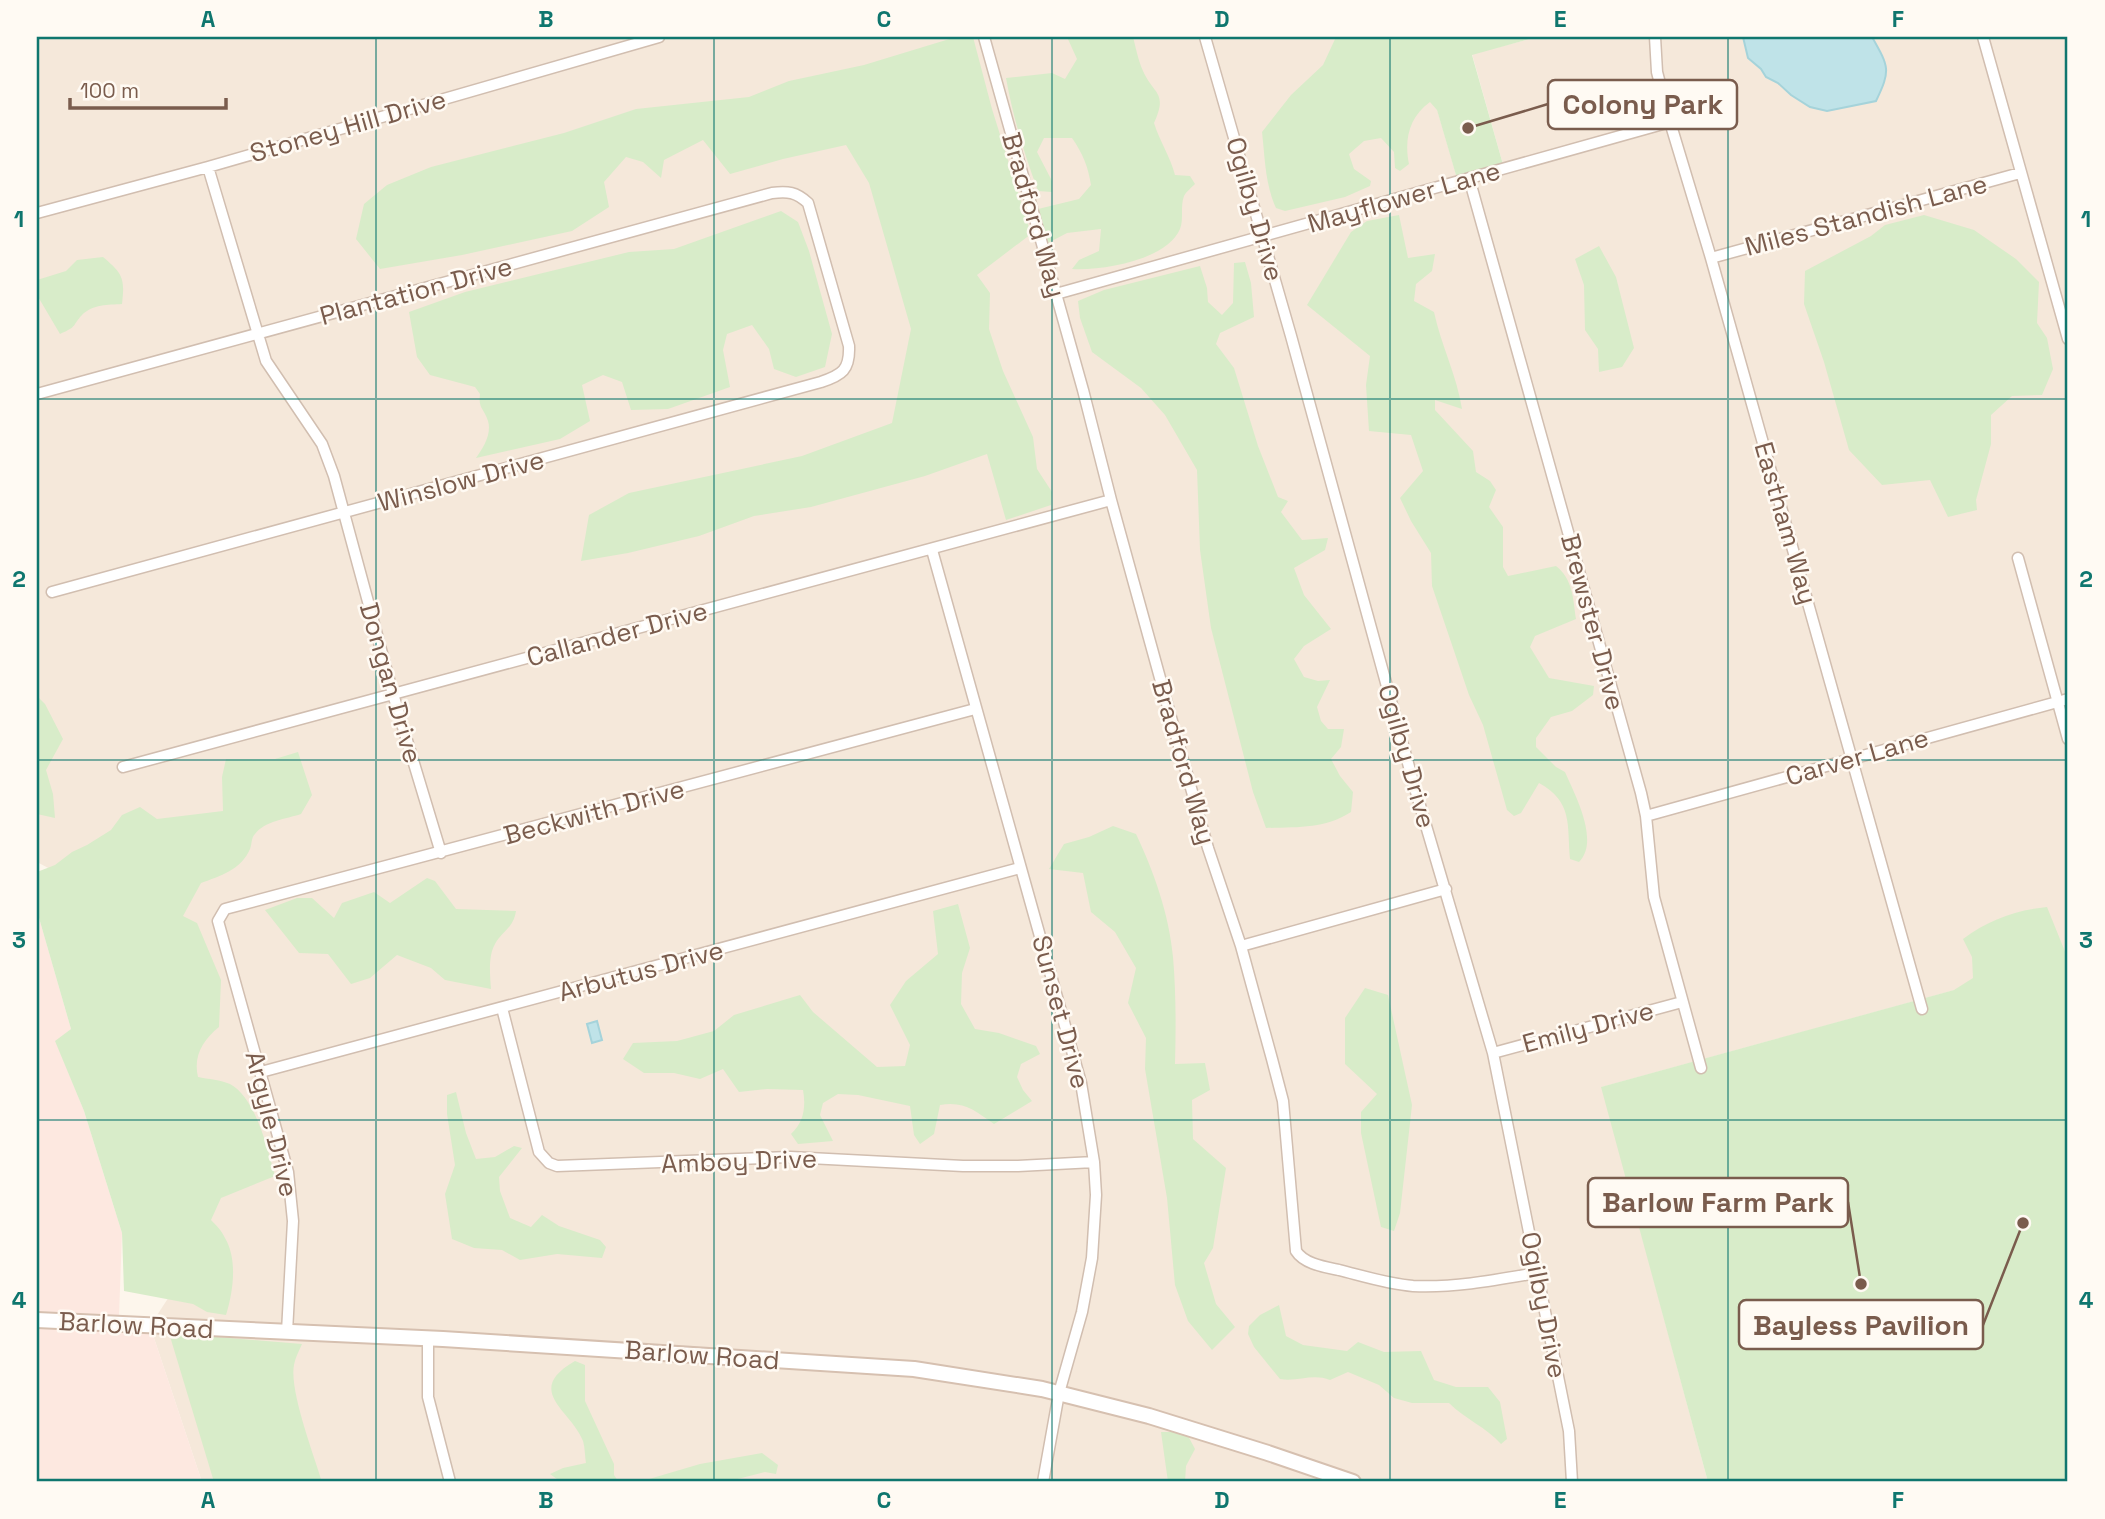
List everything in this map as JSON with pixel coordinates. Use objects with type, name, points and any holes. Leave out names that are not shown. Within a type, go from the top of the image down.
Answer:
[{"type":"street","name":"Stoney Hill Drive","points":[[37,213],[208,167],[659,37]]},
{"type":"street","name":"Bradford Way","points":[[984,37],[1208,848],[1241,946],[1283,1101],[1294,1237],[1299,1255],[1327,1267],[1411,1286],[1488,1281],[1536,1273]]},
{"type":"street","name":"Ogilby Drive","points":[[1205,37],[1414,785],[1493,1053],[1514,1147],[1536,1273],[1569,1432],[1572,1482]]},
{"type":"street","name":"Eastham Way","points":[[1655,37],[1657,72],[1670,122],[1711,258],[1922,1009]]},
{"type":"street","points":[[1983,37],[2068,339]]},
{"type":"street","name":"Mayflower Lane","points":[[1056,294],[1670,122]]},
{"type":"street","name":"Dongan Drive","points":[[208,167],[257,335],[270,368],[322,444],[344,512],[393,694],[441,853]]},
{"type":"street","name":"Miles Standish Lane","points":[[1711,258],[2020,173]]},
{"type":"street","name":"Brewster Drive","points":[[1469,178],[1646,816],[1654,897],[1702,1068]]},
{"type":"street","name":"Plantation Drive","points":[[37,394],[785,191],[795,193],[808,204],[813,215],[849,346]]},
{"type":"street","name":"Winslow Drive","points":[[52,592],[821,382],[836,377],[846,369],[850,360],[849,346]]},
{"type":"street","name":"Callander Drive","points":[[123,767],[1111,500]]},
{"type":"street","name":"Sunset Drive","points":[[932,550],[1081,1083],[1094,1162],[1094,1228],[1088,1289],[1059,1393],[1043,1482]]},
{"type":"street","points":[[2018,558],[2068,739]]},
{"type":"street","name":"Carver Lane","points":[[1646,816],[2068,699]]},
{"type":"street","name":"Beckwith Drive","points":[[218,921],[225,909],[231,906],[441,853],[975,709]]},
{"type":"street","name":"Arbutus Drive","points":[[261,1072],[1020,868]]},
{"type":"street","points":[[1241,946],[1446,889]]},
{"type":"street","name":"Argyle Drive","points":[[218,921],[286,1161],[292,1196],[287,1332]]},
{"type":"street","name":"Emily Drive","points":[[1493,1053],[1682,1002]]},
{"type":"street","name":"Amboy Drive","points":[[502,1008],[539,1152],[549,1163],[557,1166],[790,1157],[963,1166],[1094,1162]]},
{"type":"street","name":"Barlow Road","points":[[37,1320],[428,1338],[914,1369],[1059,1393],[1153,1417],[1268,1452],[1353,1482]]},
{"type":"street","points":[[428,1338],[428,1397],[450,1482]]},
{"type":"shaded area","points":[[37,37],[1336,37],[1351,88],[1425,68],[1458,181],[1504,168],[1472,54],[1537,37],[2068,37],[2068,959],[1602,1087],[1708,1482],[202,1482],[150,1326],[191,1263],[84,887],[37,862]]},
{"type":"shaded area","points":[[37,911],[71,1029],[56,1042],[84,1111],[122,1233],[119,1316],[37,1318]]},
{"type":"shaded area","points":[[37,1320],[150,1326],[202,1482],[37,1482]]},
{"type":"green space","points":[[956,37],[973,37],[992,109],[1031,234],[977,275],[990,293],[989,329],[1003,371],[1033,437],[1037,469],[1052,492],[1051,505],[1006,520],[987,454],[925,476],[811,507],[754,516],[699,536],[581,561],[589,515],[629,493],[802,456],[892,423],[911,329],[869,183],[846,145],[730,174],[703,140],[664,160],[661,178],[643,162],[626,157],[604,182],[609,207],[572,231],[462,255],[380,269],[356,239],[364,204],[387,185],[431,167],[564,133],[636,109],[749,97],[789,81],[864,65]]},
{"type":"green space","points":[[1067,37],[1133,37],[1143,71],[1160,99],[1154,123],[1175,175],[1190,176],[1195,184],[1184,196],[1180,229],[1173,240],[1148,256],[1100,268],[1072,269],[1079,260],[1099,251],[1101,229],[1067,233],[1046,244],[1038,209],[1079,199],[1091,185],[1090,178],[1072,138],[1044,138],[1037,152],[1052,181],[1052,192],[1038,191],[1019,135],[1006,78],[1052,73],[1065,79],[1077,59]]},
{"type":"green space","points":[[1336,37],[1537,37],[1472,55],[1504,168],[1458,182],[1437,110],[1430,102],[1413,122],[1407,146],[1409,164],[1400,171],[1395,168],[1394,152],[1381,138],[1364,141],[1349,154],[1354,169],[1371,181],[1370,186],[1345,197],[1285,211],[1276,208],[1268,180],[1262,132],[1291,95],[1323,65]]},
{"type":"green space","points":[[781,211],[798,222],[809,251],[832,334],[825,367],[796,377],[774,369],[769,349],[752,325],[727,334],[723,350],[730,387],[668,409],[631,410],[622,382],[603,375],[582,385],[590,421],[560,439],[476,458],[489,431],[488,421],[480,403],[480,394],[475,387],[430,375],[417,357],[409,312],[465,292],[629,252],[674,249]]},
{"type":"green space","points":[[1399,215],[1408,258],[1435,254],[1432,271],[1416,284],[1414,301],[1434,312],[1462,409],[1435,400],[1435,410],[1473,451],[1476,472],[1490,481],[1496,490],[1489,507],[1503,527],[1503,567],[1508,576],[1556,566],[1566,577],[1571,590],[1576,619],[1535,636],[1530,647],[1549,678],[1594,686],[1593,695],[1572,711],[1551,717],[1536,738],[1536,747],[1565,772],[1584,818],[1587,842],[1585,853],[1579,862],[1570,859],[1566,815],[1558,798],[1550,790],[1539,783],[1521,813],[1514,816],[1507,810],[1483,725],[1469,695],[1432,586],[1431,553],[1400,498],[1423,471],[1411,435],[1369,431],[1366,385],[1370,356],[1307,305],[1351,232],[1367,221]]},
{"type":"green space","points":[[1924,215],[1974,230],[2016,259],[2039,282],[2037,323],[2047,338],[2053,369],[2042,395],[2012,396],[1991,415],[1991,444],[1976,500],[1977,510],[1948,517],[1930,480],[1882,485],[1849,450],[1804,304],[1805,271],[1871,236],[1885,225]]},
{"type":"green space","points":[[1599,246],[1616,277],[1634,348],[1622,367],[1599,372],[1598,349],[1585,330],[1584,285],[1575,259]]},
{"type":"green space","points":[[103,257],[121,277],[122,304],[91,309],[82,315],[72,328],[60,334],[37,295],[37,280],[66,271],[77,260]]},
{"type":"green space","points":[[1245,262],[1251,283],[1254,317],[1220,333],[1216,344],[1234,368],[1258,446],[1278,497],[1288,501],[1281,512],[1302,540],[1328,538],[1325,550],[1294,568],[1304,595],[1331,629],[1304,646],[1294,659],[1304,677],[1318,681],[1330,680],[1317,707],[1321,721],[1328,729],[1344,729],[1341,747],[1331,759],[1353,792],[1351,812],[1331,822],[1310,826],[1266,828],[1253,792],[1211,628],[1200,550],[1197,470],[1165,415],[1141,388],[1092,352],[1080,318],[1078,301],[1104,290],[1200,266],[1208,302],[1222,315],[1233,303],[1234,263]]},
{"type":"green space","points":[[37,696],[45,704],[63,739],[46,770],[53,794],[55,818],[37,814]]},
{"type":"green space","points":[[298,752],[312,795],[301,814],[270,823],[259,830],[246,856],[236,867],[201,883],[183,916],[197,923],[221,980],[219,1027],[208,1037],[198,1055],[198,1077],[230,1084],[247,1101],[260,1126],[275,1176],[221,1198],[211,1220],[224,1235],[232,1256],[231,1296],[226,1315],[207,1312],[193,1304],[124,1291],[122,1233],[84,1111],[55,1041],[71,1029],[37,911],[37,872],[55,865],[111,830],[122,815],[140,807],[157,819],[223,811],[222,777],[226,759],[275,759]]},
{"type":"green space","points":[[1113,826],[1136,834],[1160,894],[1173,957],[1175,1064],[1205,1063],[1210,1090],[1192,1100],[1193,1139],[1226,1168],[1213,1248],[1204,1263],[1216,1304],[1235,1327],[1212,1350],[1188,1321],[1175,1285],[1167,1198],[1145,1069],[1146,1038],[1128,1003],[1136,968],[1115,932],[1091,912],[1083,873],[1049,869],[1064,844]]},
{"type":"green space","points":[[427,878],[435,881],[456,909],[516,911],[513,922],[498,939],[491,954],[491,989],[445,980],[431,968],[397,955],[370,978],[351,984],[328,954],[299,953],[265,910],[297,898],[312,898],[334,918],[342,903],[374,892],[390,903]]},
{"type":"green space","points":[[958,904],[970,948],[962,973],[961,1004],[975,1029],[999,1033],[1036,1046],[1040,1054],[1021,1064],[1017,1077],[1032,1101],[994,1124],[962,1106],[940,1105],[934,1134],[920,1144],[914,1135],[910,1106],[858,1095],[838,1094],[823,1103],[820,1115],[833,1141],[798,1144],[791,1134],[803,1114],[803,1090],[767,1089],[739,1092],[723,1069],[700,1079],[674,1073],[644,1073],[623,1059],[633,1043],[677,1041],[714,1031],[734,1015],[800,995],[813,1012],[877,1067],[905,1066],[910,1045],[890,1005],[906,981],[938,954],[933,911]]},
{"type":"green space","points":[[2047,907],[2068,959],[2068,1482],[1708,1482],[1601,1087],[1954,990],[1973,978],[1972,957],[1963,939],[1982,926],[2003,917]]},
{"type":"green space","points":[[1365,988],[1388,995],[1412,1105],[1400,1213],[1394,1231],[1381,1227],[1361,1133],[1361,1112],[1377,1094],[1345,1064],[1345,1018]]},
{"type":"green space","points":[[456,1092],[466,1133],[476,1159],[495,1157],[514,1146],[522,1148],[499,1177],[500,1191],[510,1218],[531,1227],[542,1215],[559,1226],[600,1240],[606,1247],[602,1258],[557,1254],[520,1260],[502,1250],[474,1248],[452,1239],[445,1194],[455,1165],[447,1114],[447,1095]]},
{"type":"green space","points":[[1279,1305],[1286,1336],[1303,1345],[1347,1351],[1358,1342],[1384,1352],[1421,1351],[1434,1380],[1456,1387],[1488,1387],[1500,1402],[1507,1439],[1501,1444],[1449,1403],[1412,1403],[1394,1398],[1379,1385],[1348,1372],[1330,1380],[1318,1377],[1280,1379],[1254,1347],[1248,1334],[1249,1326],[1260,1315]]},
{"type":"green space","points":[[169,1333],[302,1344],[294,1365],[295,1390],[322,1482],[214,1482]]},
{"type":"green space","points":[[575,1361],[585,1365],[585,1401],[614,1464],[614,1475],[618,1481],[639,1482],[561,1482],[550,1474],[586,1463],[583,1441],[555,1401],[552,1391],[553,1382],[560,1372]]},
{"type":"green space","points":[[1161,1432],[1186,1432],[1195,1449],[1186,1466],[1185,1482],[1168,1482]]},
{"type":"green space","points":[[762,1453],[778,1465],[776,1474],[765,1472],[726,1482],[639,1482],[700,1464]]},
{"type":"water","points":[[1743,37],[1872,37],[1885,62],[1884,82],[1876,101],[1827,111],[1810,107],[1766,77],[1748,58]]},
{"type":"water","points":[[597,1021],[602,1040],[592,1043],[587,1024]]},
{"type":"place","name":"Colony Park","points":[[1468,128]]},
{"type":"place","name":"Bayless Pavilion","points":[[2023,1223]]},
{"type":"place","name":"Barlow Farm Park","points":[[1861,1284]]}]
